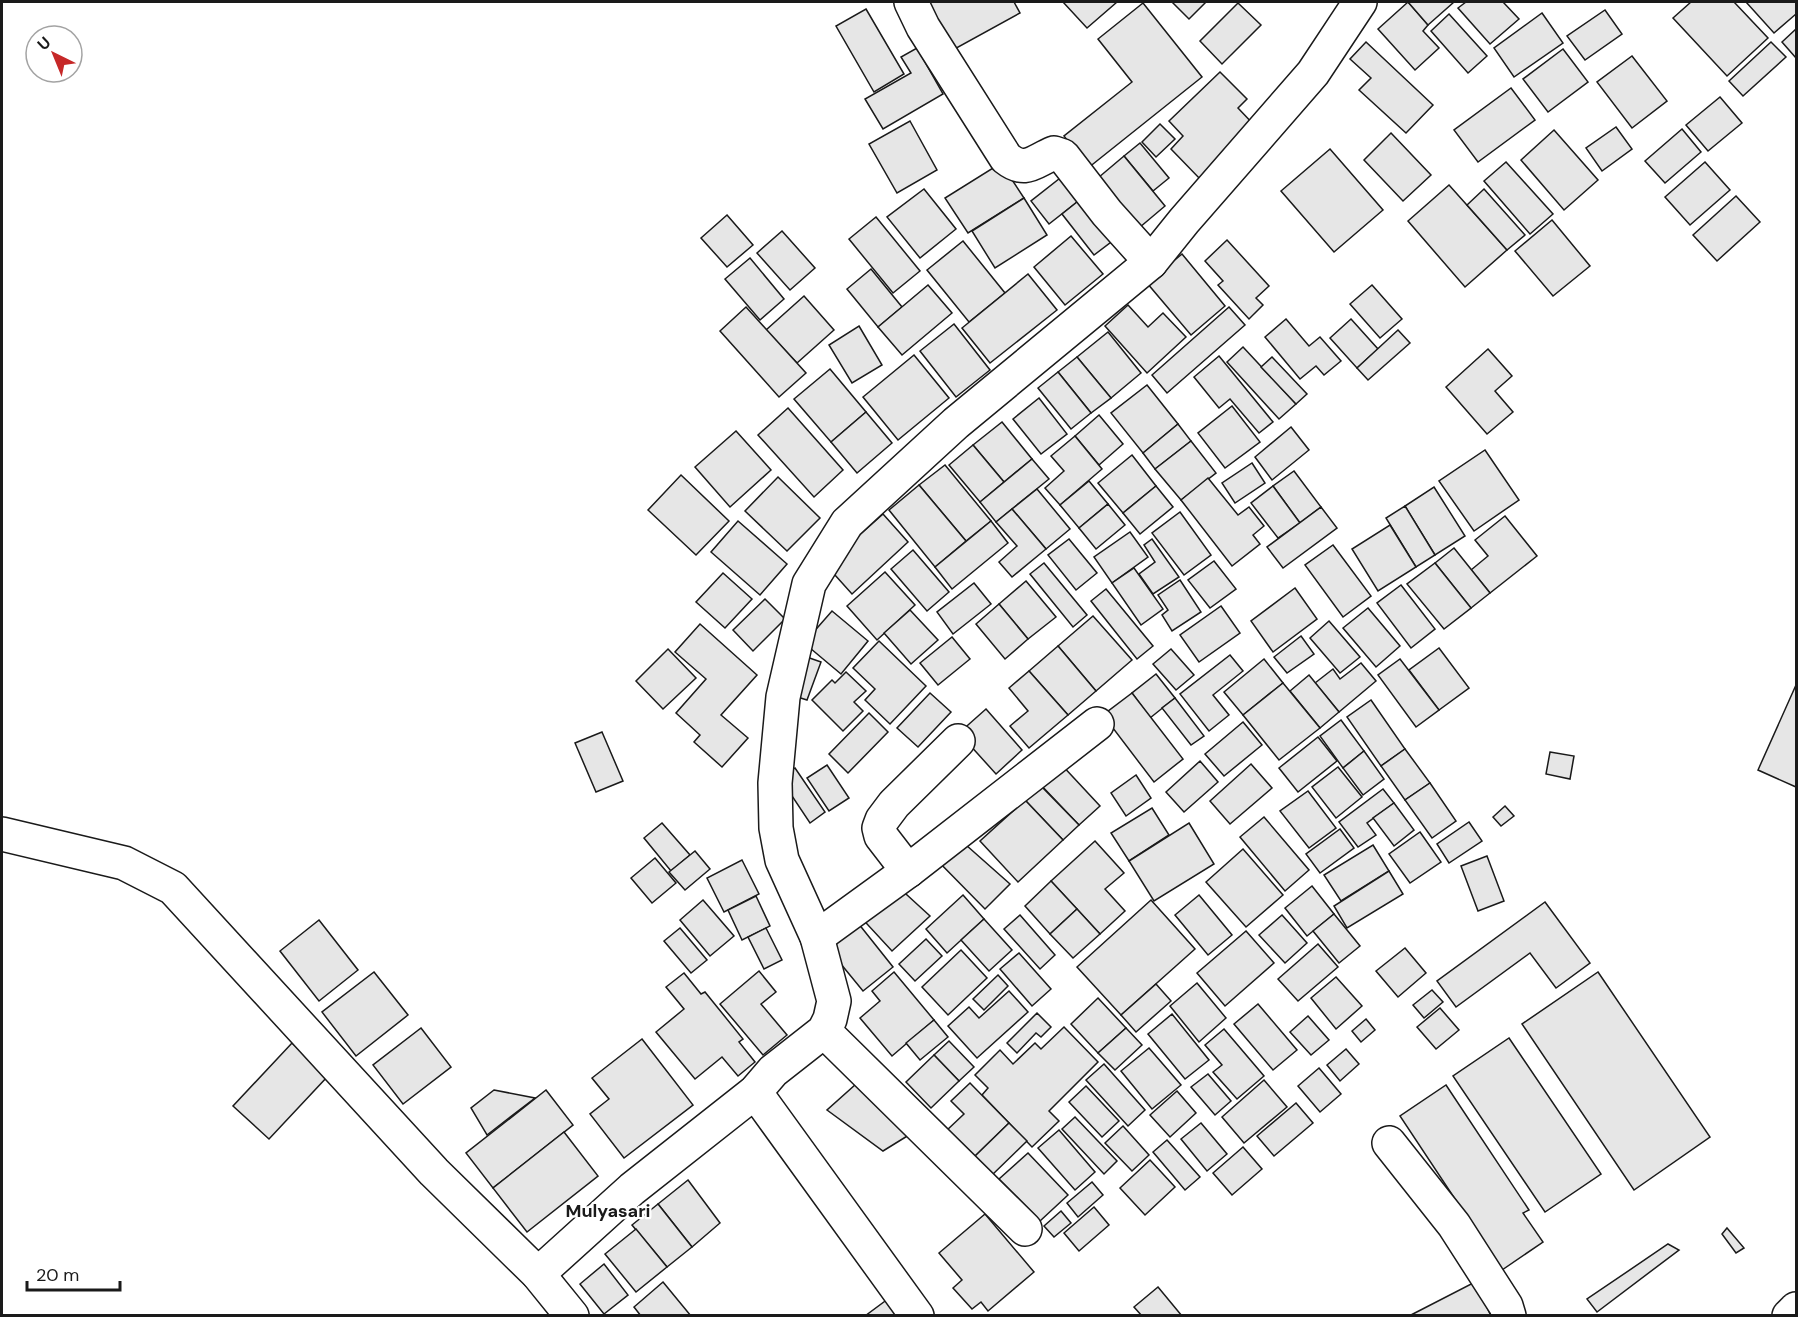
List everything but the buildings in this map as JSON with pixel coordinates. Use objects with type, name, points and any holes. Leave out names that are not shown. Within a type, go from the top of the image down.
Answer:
[{"type":"street","points":[[911,2],[923,27],[1006,158],[1019,166],[1027,166],[1054,153],[1063,156],[1107,213],[1151,262]]},
{"type":"street","points":[[538,1274],[632,1189],[755,1092],[773,1071],[824,1031],[830,1019],[834,1001],[817,937],[782,860],[776,828],[775,794],[783,697],[809,584],[847,523],[956,423],[1151,262],[1313,73],[1360,2]]},
{"type":"street","points":[[817,937],[909,871],[1096,724]]},
{"type":"street","points":[[909,871],[881,836],[879,828],[882,820],[894,804],[958,741]]},
{"type":"street","points":[[2,834],[124,863],[173,888],[434,1172],[538,1274],[572,1316]]},
{"type":"street","points":[[824,1031],[1025,1229]]},
{"type":"street","points":[[755,1092],[917,1316]]},
{"type":"street","points":[[1389,1143],[1454,1224],[1506,1306],[1509,1316]]},
{"type":"street","points":[[1789,1316],[1797,1309]]},
{"type":"district","name":"Mulyasari","points":[[608,1211]]}]
